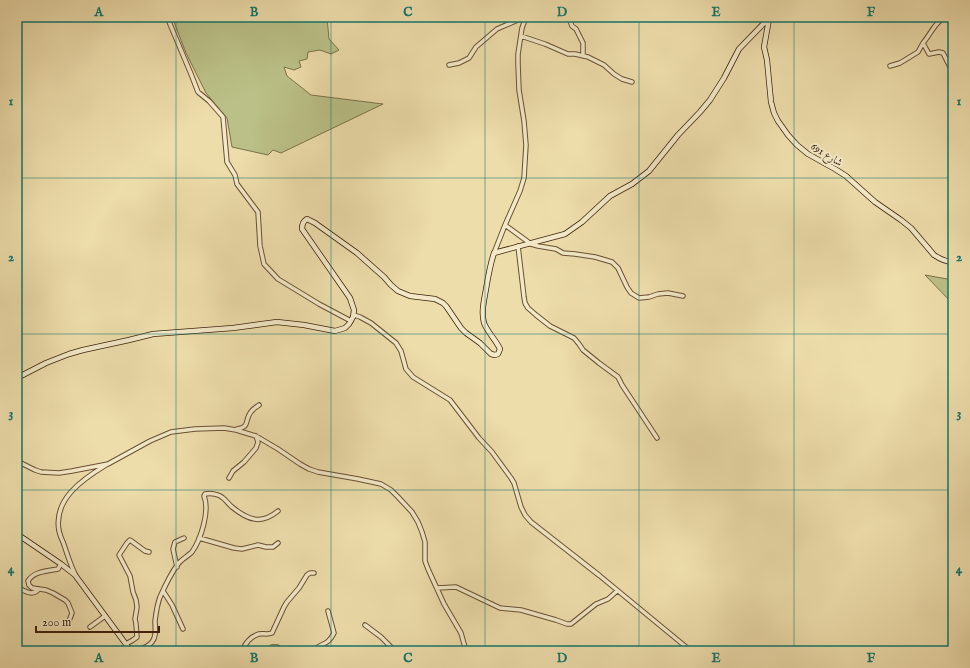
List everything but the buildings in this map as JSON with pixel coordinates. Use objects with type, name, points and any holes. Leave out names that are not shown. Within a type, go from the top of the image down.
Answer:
[{"type":"street","points":[[167,17],[198,92],[209,101],[223,117],[227,162],[235,175],[237,184],[258,212],[260,246],[264,264],[278,279],[350,321]]},
{"type":"street","points":[[570,17],[572,26],[576,29],[583,43],[583,56]]},
{"type":"street","points":[[494,253],[565,234],[586,219],[610,196],[632,184],[649,171],[678,134],[710,100],[724,78],[739,49],[770,17]]},
{"type":"street","name":"شارع 691","points":[[770,17],[764,47],[767,60],[771,102],[778,121],[788,135],[808,154],[840,173],[875,202],[911,228],[934,255],[942,260],[953,262]]},
{"type":"street","points":[[890,66],[900,63],[918,52],[936,24],[945,17]]},
{"type":"street","points":[[17,378],[46,363],[69,354],[153,334],[232,328],[277,322],[292,323],[335,331],[345,328],[354,315],[350,298],[302,229],[302,223],[304,220],[310,220],[349,246],[398,291],[410,296],[435,299],[443,303],[466,333],[480,343],[491,354],[496,355],[499,353],[500,350],[486,328],[482,315],[488,275],[494,253],[524,178],[526,145],[519,90],[518,54],[525,19],[520,19],[497,29],[476,47],[469,58],[459,63],[449,64]]},
{"type":"street","points":[[521,36],[568,54],[588,57],[604,65],[622,79],[632,82]]},
{"type":"street","points":[[923,43],[929,54],[939,52],[943,53],[953,73]]},
{"type":"street","points":[[505,224],[531,244],[556,249],[563,253],[595,257],[612,262],[618,268],[631,293],[639,298],[668,293],[684,296]]},
{"type":"street","points":[[518,246],[524,297],[528,308],[550,326],[574,338],[583,350],[618,376],[622,385],[657,438]]},
{"type":"street","points":[[354,315],[371,322],[396,343],[401,351],[406,369],[413,377],[450,400],[511,478],[514,483],[521,507],[531,522],[600,576],[690,651]]},
{"type":"street","points":[[236,430],[245,426],[251,411],[259,405]]},
{"type":"street","points":[[75,576],[60,536],[58,520],[61,508],[71,492],[81,482],[108,464],[150,441],[171,432],[224,428],[236,430],[256,436],[309,470],[369,481],[381,484],[391,490],[412,512],[422,532],[425,561],[444,604],[461,633],[466,651]]},
{"type":"street","points":[[229,478],[233,471],[244,462],[256,448],[258,442],[256,436]]},
{"type":"street","points":[[17,461],[35,470],[48,473],[72,471],[108,464]]},
{"type":"street","points":[[136,651],[153,641],[157,608],[161,595],[177,567],[196,545],[204,523],[206,502],[204,496],[205,494],[222,497],[231,507],[246,516],[258,520],[269,517],[278,510]]},
{"type":"street","points":[[17,534],[61,564],[75,576],[131,651]]},
{"type":"street","points":[[177,567],[173,549],[175,542],[184,538]]},
{"type":"street","points":[[199,538],[242,549],[258,545],[273,547],[278,542]]},
{"type":"street","points":[[126,644],[137,637],[134,619],[137,604],[130,576],[120,555],[130,540],[145,551],[149,552]]},
{"type":"street","points":[[61,564],[58,569],[34,575],[28,581],[32,588],[46,590],[68,603],[72,613],[69,621]]},
{"type":"street","points":[[243,651],[243,647],[253,637],[259,634],[267,635],[272,633],[287,602],[299,588],[307,575],[314,572]]},
{"type":"street","points":[[17,587],[32,594],[36,593],[39,589]]},
{"type":"street","points":[[437,588],[456,588],[500,608],[521,610],[567,624],[571,624],[596,604],[608,599],[617,591]]},
{"type":"street","points":[[163,591],[172,605],[183,628]]},
{"type":"street","points":[[313,651],[328,642],[334,633],[328,611]]},
{"type":"street","points":[[90,627],[105,616]]},
{"type":"street","points":[[365,625],[381,637],[395,651]]},
{"type":"street","points":[[269,651],[272,646],[284,651]]},
{"type":"green space","points":[[172,17],[327,17],[329,39],[339,50],[331,54],[320,50],[308,52],[307,59],[299,61],[301,67],[294,70],[284,67],[287,76],[311,95],[383,104],[281,153],[273,150],[268,155],[232,147],[227,118],[206,93],[186,53]]},
{"type":"green space","points":[[925,275],[953,280],[953,304]]}]
